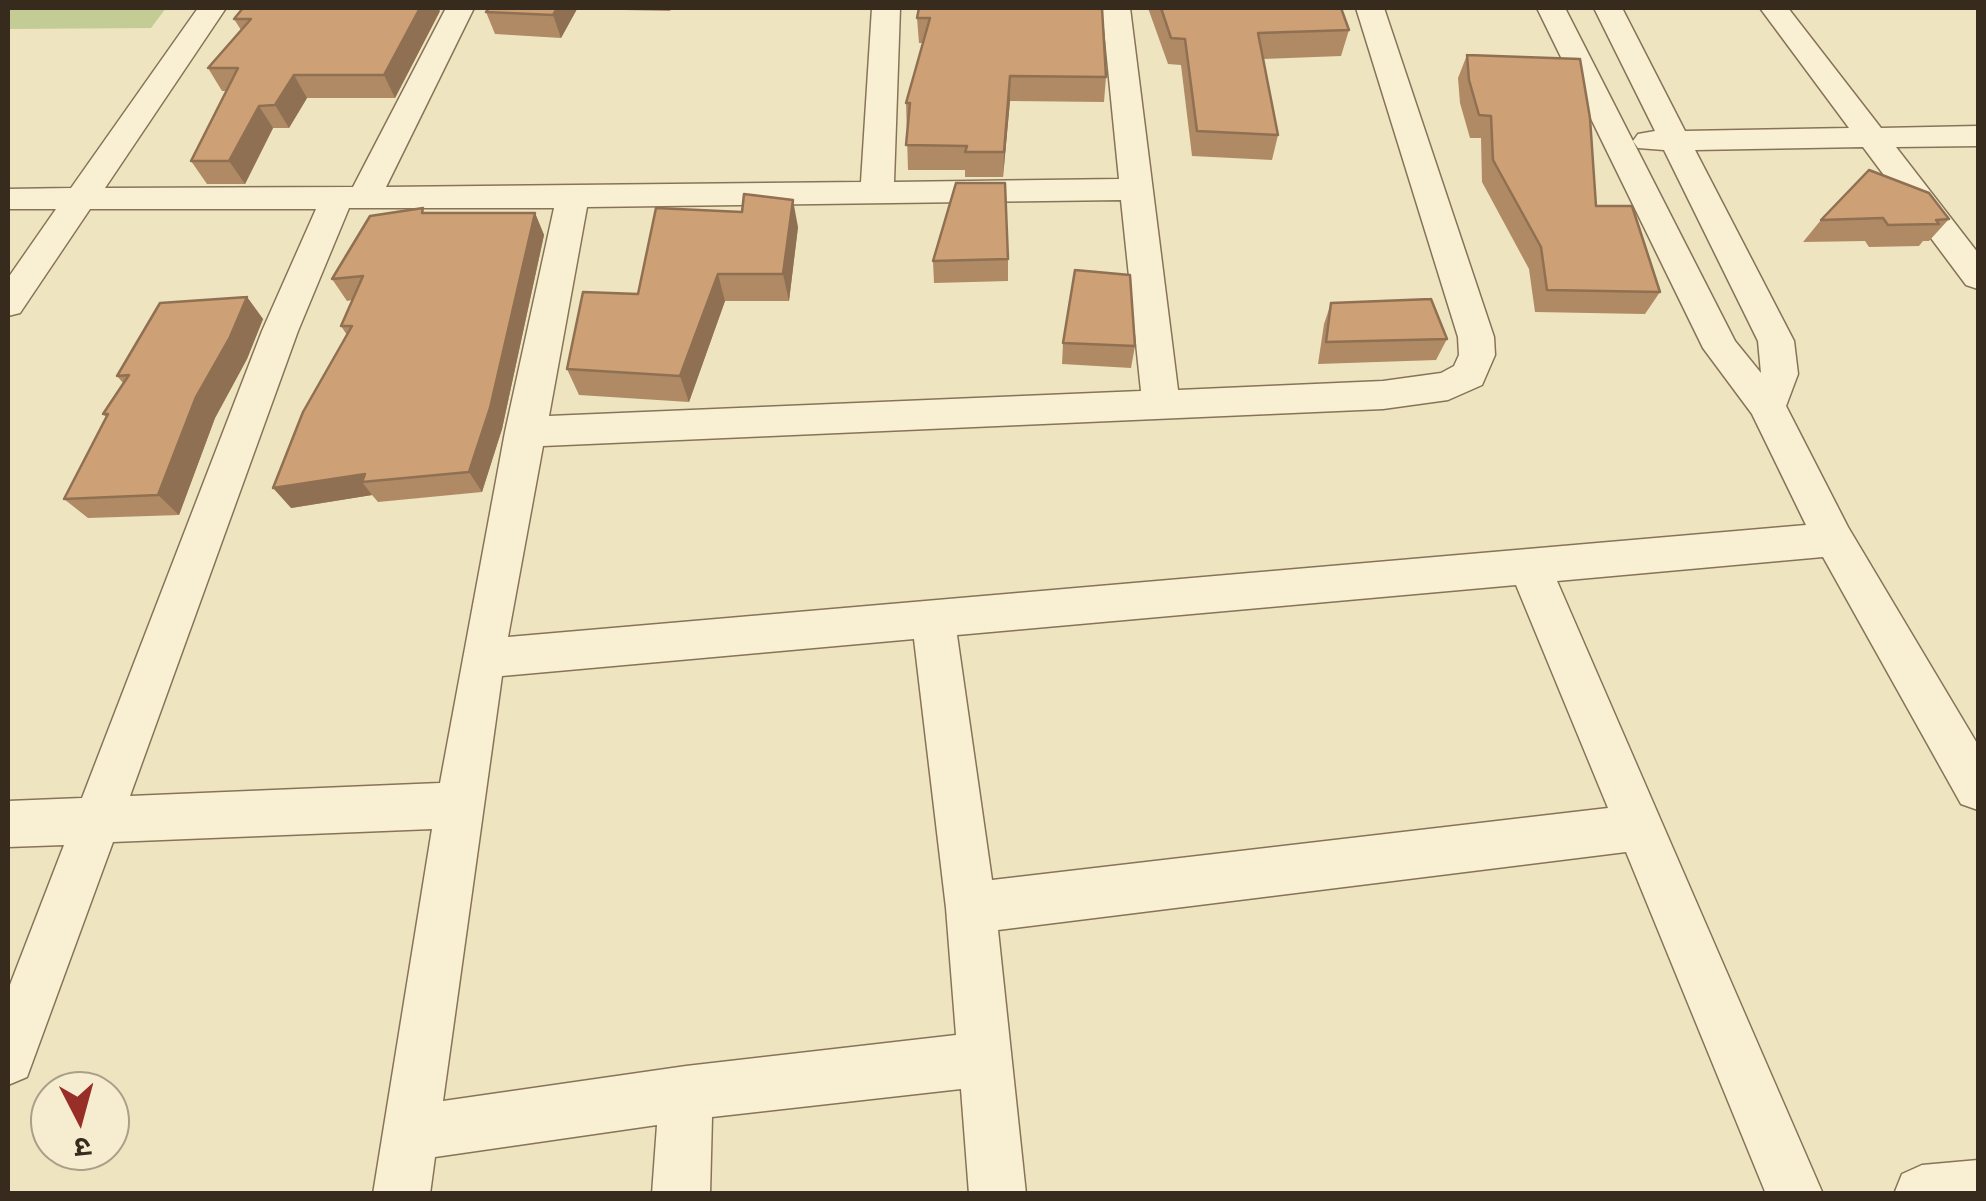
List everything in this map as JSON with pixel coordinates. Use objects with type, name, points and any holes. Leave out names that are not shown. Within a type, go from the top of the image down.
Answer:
[{"type":"street","points":[[8,304],[212,8]]},
{"type":"street","points":[[8,1058],[280,330],[460,8]]},
{"type":"street","points":[[877,194],[886,8]]},
{"type":"street","points":[[1116,8],[1160,406]]},
{"type":"street","points":[[524,432],[1160,406],[1421,392],[1448,386],[1469,375],[1477,355],[1476,337],[1370,8]]},
{"type":"street","points":[[1550,8],[1721,348],[1768,406],[1834,538],[1978,788]]},
{"type":"street","points":[[1608,8],[1776,341],[1780,374],[1768,406]]},
{"type":"street","points":[[1774,8],[1978,277]]},
{"type":"street","points":[[1618,141],[1978,136]]},
{"type":"street","points":[[8,199],[573,197],[1137,189]]},
{"type":"street","points":[[401,1194],[482,660],[573,197]]},
{"type":"street","points":[[482,660],[1834,538]]},
{"type":"street","points":[[1529,565],[1795,1194]]},
{"type":"street","points":[[933,619],[971,908],[998,1194]]},
{"type":"street","points":[[8,824],[462,805]]},
{"type":"street","points":[[971,908],[1640,828]]},
{"type":"street","points":[[411,1132],[686,1093],[985,1059]]},
{"type":"street","points":[[681,1194],[686,1093]]},
{"type":"street","points":[[1922,1194],[1978,1188]]},
{"type":"green space","points":[[8,8],[166,8],[151,28],[8,29]]},
{"type":"building","points":[[243,8],[420,8],[384,75],[294,75],[275,105],[259,106],[229,161],[191,161],[238,68],[208,68],[251,19],[234,19]]},
{"type":"building","points":[[489,8],[557,8],[553,15],[486,12]]},
{"type":"building","points":[[919,8],[1102,8],[1106,77],[1010,76],[1004,152],[965,152],[967,146],[906,145],[910,103],[906,103],[930,18],[917,18]]},
{"type":"building","points":[[1161,8],[1341,8],[1349,30],[1258,33],[1278,135],[1197,131],[1185,39],[1171,38]]},
{"type":"building","points":[[1467,55],[1580,59],[1590,118],[1596,206],[1632,206],[1660,292],[1547,290],[1541,247],[1493,160],[1491,116],[1479,115]]},
{"type":"building","points":[[1869,170],[1929,193],[1949,219],[1936,220],[1939,224],[1888,225],[1883,218],[1821,220]]},
{"type":"building","points":[[956,183],[1005,183],[1008,259],[933,261]]},
{"type":"building","points":[[744,194],[793,200],[783,274],[718,274],[680,376],[567,369],[583,292],[638,294],[656,208],[742,212]]},
{"type":"building","points":[[423,208],[422,213],[535,213],[490,408],[469,472],[362,482],[365,474],[273,488],[303,412],[352,326],[341,326],[363,276],[332,279],[370,216]]},
{"type":"building","points":[[1075,270],[1130,275],[1135,346],[1063,343]]},
{"type":"building","points":[[247,297],[230,337],[196,397],[158,495],[64,499],[108,414],[103,414],[129,375],[117,376],[160,303]]},
{"type":"building","points":[[1431,299],[1447,339],[1326,342],[1331,303]]}]
